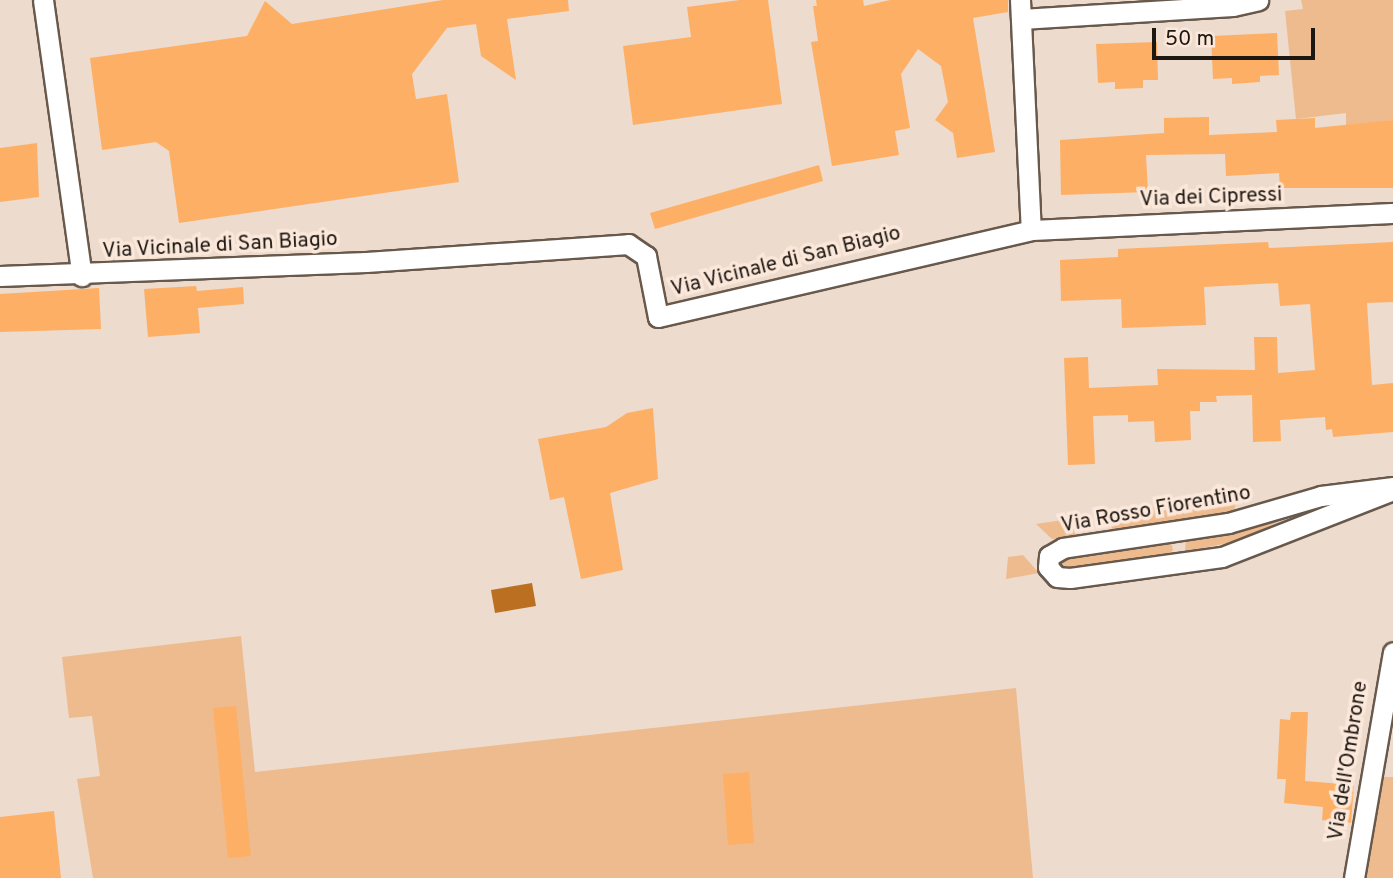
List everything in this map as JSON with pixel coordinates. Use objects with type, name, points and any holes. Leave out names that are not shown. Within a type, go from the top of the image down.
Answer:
[{"type":"street","name":"Via Vicinale di San Biagio","points":[[43,0],[82,276]]},
{"type":"street","points":[[1031,230],[1020,10],[1233,6],[1258,0]]},
{"type":"street","name":"Via dei Cipressi","points":[[1031,230],[1393,213]]},
{"type":"street","name":"Via Vicinale di San Biagio","points":[[0,276],[82,276],[628,244],[646,256],[658,317],[1031,230]]},
{"type":"street","name":"Via Rosso Fiorentino","points":[[1393,489],[1242,551],[1184,563],[1065,579],[1048,567],[1049,556],[1063,548],[1238,521],[1321,496],[1393,489]]},
{"type":"street","points":[[1179,530],[1184,563]]},
{"type":"street","name":"Via dell'Ombrone","points":[[1354,878],[1393,652]]},
{"type":"shaded area","points":[[1301,0],[1393,0],[1393,120],[1346,127],[1346,113],[1296,119],[1285,11],[1303,9]]},
{"type":"shaded area","points":[[1238,495],[1234,511],[1112,530],[1110,513]]},
{"type":"shaded area","points":[[1308,507],[1241,540],[1185,552],[1186,539]]},
{"type":"shaded area","points":[[1076,518],[1075,535],[1052,539],[1036,524]]},
{"type":"shaded area","points":[[1170,538],[1173,550],[1167,556],[1065,570],[1058,566],[1057,555]]},
{"type":"shaded area","points":[[1023,555],[1039,573],[1006,579],[1008,557]]},
{"type":"shaded area","points":[[532,583],[536,606],[495,613],[491,590]]},
{"type":"shaded area","points":[[241,636],[255,772],[1016,688],[1033,878],[93,878],[77,779],[100,776],[92,716],[69,718],[62,657]]},
{"type":"shaded area","points":[[1380,777],[1393,777],[1393,878],[1363,878]]},
{"type":"building","points":[[443,0],[568,0],[569,11],[507,19],[516,80],[481,56],[476,24],[447,28],[412,74],[416,99],[447,94],[459,182],[179,223],[169,151],[156,142],[102,150],[90,58],[247,36],[265,1],[292,24]]},
{"type":"building","points":[[740,0],[768,0],[782,104],[633,125],[623,46],[691,37],[687,7]]},
{"type":"building","points":[[816,0],[863,0],[864,6],[890,0],[1008,0],[1008,12],[973,18],[995,152],[957,158],[953,133],[935,120],[948,102],[941,66],[918,49],[901,74],[910,128],[895,131],[899,155],[832,166],[811,42],[818,41],[813,6],[817,6]]},
{"type":"building","points":[[1277,33],[1279,75],[1260,76],[1260,82],[1232,84],[1232,78],[1213,79],[1211,36]]},
{"type":"building","points":[[1157,42],[1158,80],[1143,80],[1143,88],[1115,89],[1115,82],[1098,83],[1096,44]]},
{"type":"building","points":[[1209,117],[1209,135],[1277,132],[1276,120],[1315,118],[1315,128],[1393,120],[1393,188],[1280,188],[1279,173],[1226,176],[1225,154],[1146,155],[1148,192],[1061,195],[1060,140],[1164,133],[1164,118]]},
{"type":"building","points":[[37,143],[39,197],[0,202],[0,148]]},
{"type":"building","points":[[819,165],[823,181],[655,229],[650,213]]},
{"type":"building","points":[[1268,242],[1269,248],[1393,242],[1393,302],[1367,303],[1372,385],[1393,383],[1393,432],[1333,437],[1332,429],[1326,430],[1325,417],[1280,420],[1281,441],[1253,442],[1252,395],[1216,396],[1217,402],[1200,402],[1200,411],[1190,411],[1191,440],[1155,442],[1154,421],[1128,422],[1128,415],[1093,416],[1095,464],[1068,465],[1064,358],[1088,357],[1089,388],[1158,385],[1157,369],[1255,370],[1254,337],[1277,337],[1278,373],[1315,370],[1310,304],[1280,306],[1278,283],[1204,287],[1206,325],[1122,328],[1121,299],[1061,301],[1060,260],[1118,257],[1118,249]]},
{"type":"building","points":[[196,286],[197,291],[243,287],[244,304],[198,308],[200,333],[148,337],[144,289]]},
{"type":"building","points":[[99,288],[101,329],[0,332],[0,294]]},
{"type":"building","points":[[653,408],[658,479],[610,493],[623,570],[581,579],[564,497],[550,500],[538,439],[606,427],[627,413]]},
{"type":"building","points":[[236,706],[251,856],[228,858],[213,708]]},
{"type":"building","points":[[1291,712],[1308,712],[1305,781],[1354,785],[1351,823],[1322,820],[1323,807],[1284,803],[1286,779],[1277,779],[1280,719],[1290,720]]},
{"type":"building","points":[[749,772],[754,843],[728,845],[723,774]]},
{"type":"building","points":[[54,811],[61,878],[0,878],[0,817]]}]
